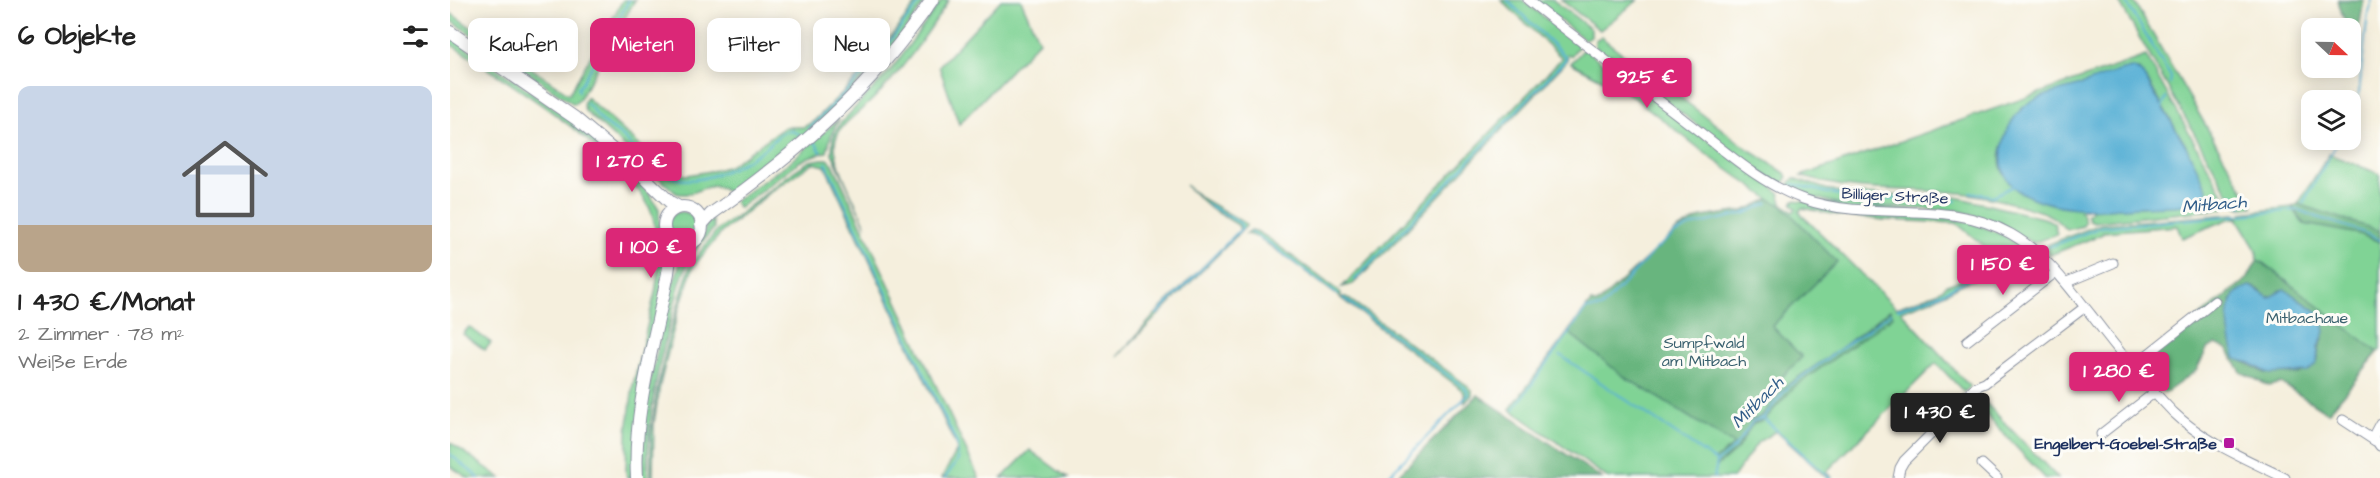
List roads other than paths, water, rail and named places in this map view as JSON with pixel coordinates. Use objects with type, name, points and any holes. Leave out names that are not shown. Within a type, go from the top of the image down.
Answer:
[{"type":"main road","points":[[659,318],[680,255],[686,245],[697,238],[701,225],[711,214],[802,145],[857,94],[894,52],[932,0]]},
{"type":"main road","points":[[450,32],[575,118],[670,202],[680,207],[693,210],[707,207],[757,180]]},
{"type":"main road","points":[[621,157],[657,200],[666,218]]},
{"type":"main road","points":[[637,478],[636,444],[641,401],[671,252],[670,240],[664,229],[666,218],[671,211],[680,207]]},
{"type":"main road","points":[[693,210],[701,225]]},
{"type":"main road","points":[[670,240],[686,245]]},
{"type":"street","name":"Billiger Straße","points":[[1528,0],[1747,167],[1778,188],[1802,199],[1840,208],[1937,212],[1976,219],[2021,240],[2067,282],[2133,366],[2180,418],[2226,449],[2284,478]]},
{"type":"street","points":[[2067,282],[2113,263]]},
{"type":"street","points":[[1967,340],[2056,272]]},
{"type":"street","points":[[2133,366],[2216,301]]},
{"type":"street","points":[[1898,478],[1904,461],[1971,391],[1985,383],[2085,307]]},
{"type":"street","points":[[2101,434],[2155,392]]},
{"type":"street","points":[[2343,420],[2378,443]]},
{"type":"street","points":[[2378,443],[2374,432],[2380,423]]},
{"type":"street","points":[[1982,464],[1995,477]]},
{"type":"street","points":[[2259,478],[2266,469]]},
{"type":"water","points":[[2133,68],[2142,73],[2186,146],[2207,189],[2206,199],[2173,206],[2076,208],[2060,206],[2031,197],[2017,190],[2008,181],[2001,158],[2003,145],[2012,121],[2020,111],[2041,97]]},
{"type":"water","points":[[2251,286],[2269,298],[2284,289],[2322,315],[2325,332],[2318,347],[2317,363],[2308,372],[2270,374],[2250,363],[2236,359],[2230,339],[2228,317],[2230,306],[2234,297],[2241,290]]},
{"type":"waterway","points":[[579,92],[578,89],[629,0]]},
{"type":"waterway","points":[[809,129],[870,67],[922,0]]},
{"type":"waterway","points":[[1355,280],[1566,59],[1507,0]]},
{"type":"waterway","points":[[2125,0],[2171,77],[2170,84]]},
{"type":"waterway","points":[[2359,90],[2368,12],[2372,0]]},
{"type":"waterway","points":[[2162,107],[2166,98]]},
{"type":"waterway","points":[[586,103],[606,125],[623,137],[650,164],[663,173],[680,179],[692,180],[718,174],[754,156],[782,133],[791,131],[799,134]]},
{"type":"waterway","points":[[815,142],[821,152]]},
{"type":"waterway","points":[[2303,203],[2333,150]]},
{"type":"waterway","points":[[826,163],[957,444],[958,460],[945,478]]},
{"type":"waterway","points":[[1793,184],[1861,198],[1956,201]]},
{"type":"waterway","points":[[1970,192],[1993,196],[2015,185]]},
{"type":"waterway","points":[[2232,195],[2242,207]]},
{"type":"waterway","points":[[1514,409],[1586,309],[1601,308],[1656,249],[1674,234],[1691,226],[1746,213],[1768,203]]},
{"type":"waterway","points":[[1157,314],[1242,228],[1240,223],[1207,204]]},
{"type":"waterway","name":"Mitbach","points":[[2049,247],[2101,227],[2299,210],[2380,240]]},
{"type":"waterway","points":[[1251,232],[1338,295]]},
{"type":"waterway","name":"Mitbach","points":[[1898,309],[1938,295],[1965,281],[2008,267],[2032,255]]},
{"type":"waterway","points":[[1343,298],[1465,388],[1469,394],[1386,478]]},
{"type":"waterway","name":"Mitbach","points":[[1714,478],[1717,462],[1734,448],[1753,421],[1763,418],[1789,386],[1891,313]]},
{"type":"waterway","points":[[1560,355],[1716,461]]},
{"type":"waterway","points":[[1763,418],[1830,478]]},
{"type":"waterway","name":"Mitbach","points":[[450,454],[479,478]]},
{"type":"place","name":"Engelbert-Goebel-Straße","points":[[2229,443]]},
{"type":"park label","name":"Mitbachaue","points":[[2307,317]]},
{"type":"park label","name":"Sumpfwald am Mitbach","points":[[1704,351]]}]
